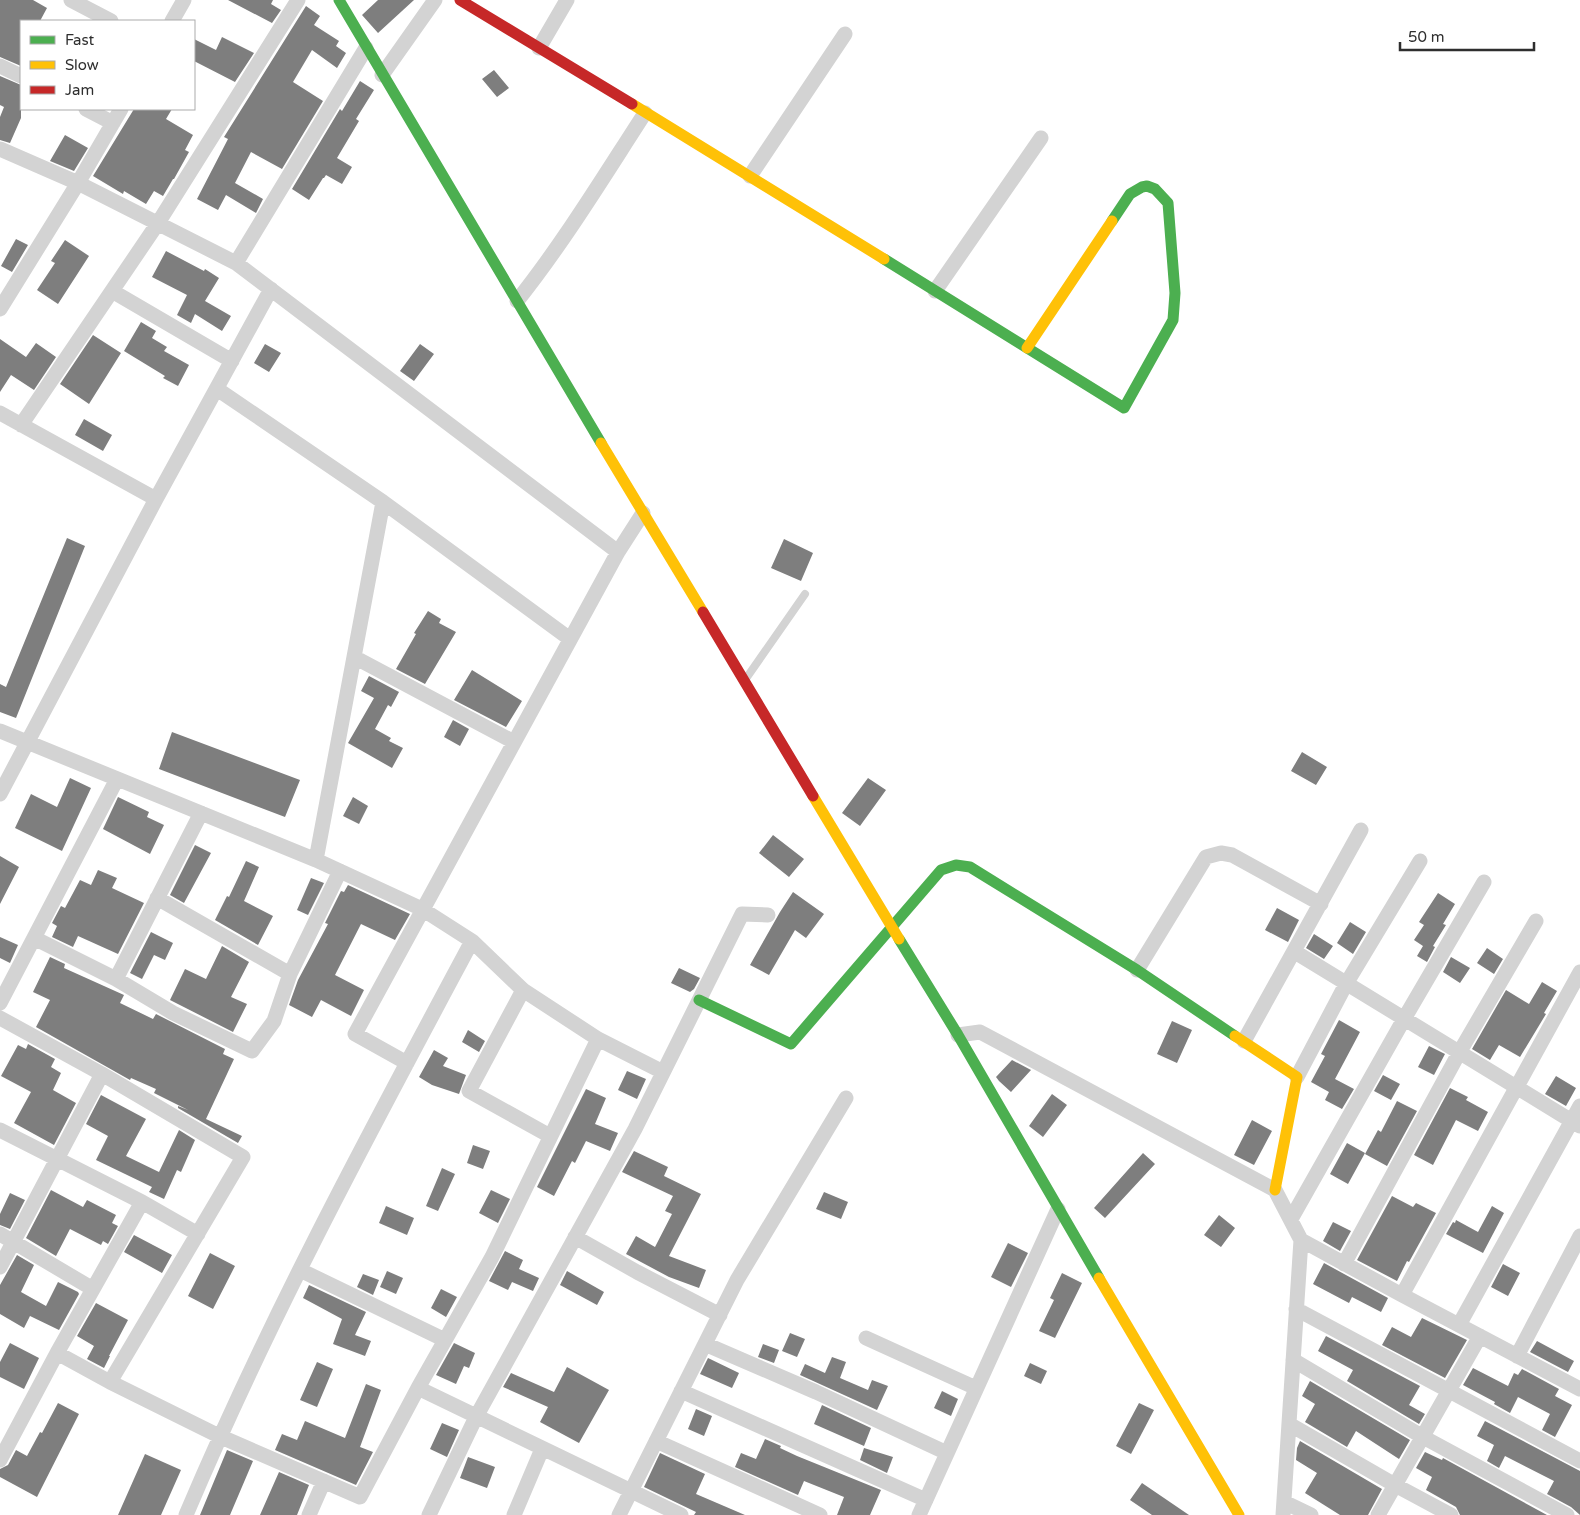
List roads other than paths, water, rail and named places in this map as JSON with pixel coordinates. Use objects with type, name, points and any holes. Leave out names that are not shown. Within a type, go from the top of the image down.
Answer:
[{"type":"street","points":[[71,0],[109,20]]},
{"type":"street","points":[[173,20],[184,0]]},
{"type":"street","points":[[21,425],[158,223],[298,0]]},
{"type":"street","points":[[339,0],[744,682],[958,1035],[1238,1515]]},
{"type":"street","points":[[382,75],[435,0]]},
{"type":"street","points":[[460,0],[750,176],[935,291],[1027,348],[1124,408],[1173,320],[1175,293],[1168,202],[1160,191],[1151,186],[1140,186],[1130,194],[1027,348]]},
{"type":"street","points":[[539,48],[567,0]]},
{"type":"street","points":[[750,176],[845,34]]},
{"type":"street","points":[[236,262],[366,48]]},
{"type":"street","points":[[0,66],[20,76]]},
{"type":"street","points":[[88,110],[113,123]]},
{"type":"street","points":[[0,310],[120,110]]},
{"type":"street","points":[[517,301],[567,233],[645,113]]},
{"type":"street","points":[[935,291],[1041,138]]},
{"type":"street","points":[[0,149],[78,183],[236,262],[618,552]]},
{"type":"street","points":[[0,794],[156,499],[271,289]]},
{"type":"street","points":[[112,291],[232,361]]},
{"type":"street","points":[[217,389],[383,502],[570,639]]},
{"type":"street","points":[[0,413],[156,499]]},
{"type":"street","points":[[316,860],[383,502]]},
{"type":"street","points":[[407,1063],[355,1034],[618,552],[643,513]]},
{"type":"street","points":[[354,657],[514,742]]},
{"type":"street","points":[[0,731],[316,860],[422,909],[472,941],[523,990],[598,1039],[663,1072]]},
{"type":"street","points":[[0,1003],[117,779]]},
{"type":"street","points":[[116,979],[201,813]]},
{"type":"street","points":[[1244,1042],[1361,830]]},
{"type":"street","points":[[1137,970],[1206,857],[1220,853],[1232,855],[1321,904]]},
{"type":"street","points":[[1275,1190],[1297,1076],[1346,984],[1420,860]]},
{"type":"street","points":[[699,1000],[791,1044],[941,870],[956,864],[970,867],[1137,970],[1297,1076]]},
{"type":"street","points":[[34,938],[116,979],[173,1014],[252,1050],[274,1021],[290,974],[340,871]]},
{"type":"street","points":[[1291,1219],[1484,882]]},
{"type":"street","points":[[157,898],[290,974]]},
{"type":"street","points":[[429,1515],[476,1417],[635,1129],[742,914],[768,915]]},
{"type":"street","points":[[1344,1264],[1460,1053],[1536,921]]},
{"type":"street","points":[[186,1515],[219,1436],[340,1188],[472,941]]},
{"type":"street","points":[[1295,952],[1576,1124]]},
{"type":"street","points":[[1402,1295],[1580,972]]},
{"type":"street","points":[[523,990],[469,1091],[550,1136]]},
{"type":"street","points":[[0,1018],[102,1074],[243,1157],[110,1382]]},
{"type":"street","points":[[958,1035],[980,1032],[1275,1190],[1301,1240],[1284,1508],[1311,1515]]},
{"type":"street","points":[[57,1353],[110,1382],[219,1436],[360,1496],[492,1257],[598,1039]]},
{"type":"street","points":[[0,1267],[7,1238],[58,1159],[102,1074]]},
{"type":"street","points":[[619,1515],[746,1265],[846,1098]]},
{"type":"street","points":[[1460,1325],[1576,1124],[1580,1106]]},
{"type":"street","points":[[0,1130],[142,1202],[198,1234]]},
{"type":"street","points":[[0,1460],[4,1441],[57,1353],[142,1202]]},
{"type":"street","points":[[919,1515],[1058,1209]]},
{"type":"street","points":[[1517,1356],[1580,1236]]},
{"type":"street","points":[[575,1237],[720,1315]]},
{"type":"street","points":[[7,1238],[93,1288]]},
{"type":"street","points":[[1301,1240],[1517,1356],[1578,1382]]},
{"type":"street","points":[[300,1270],[445,1340]]},
{"type":"street","points":[[1296,1309],[1580,1461]]},
{"type":"street","points":[[1378,1515],[1480,1336]]},
{"type":"street","points":[[866,1338],[976,1388]]},
{"type":"street","points":[[705,1344],[816,1392],[947,1453]]},
{"type":"street","points":[[1293,1360],[1423,1437],[1568,1515]]},
{"type":"street","points":[[418,1388],[681,1515]]},
{"type":"street","points":[[681,1391],[926,1500]]},
{"type":"street","points":[[1289,1424],[1451,1515]]},
{"type":"street","points":[[656,1441],[820,1515]]},
{"type":"street","points":[[514,1515],[542,1449]]},
{"type":"street","points":[[309,1515],[324,1481]]},
{"type":"lane","points":[[744,682],[805,594]]}]
